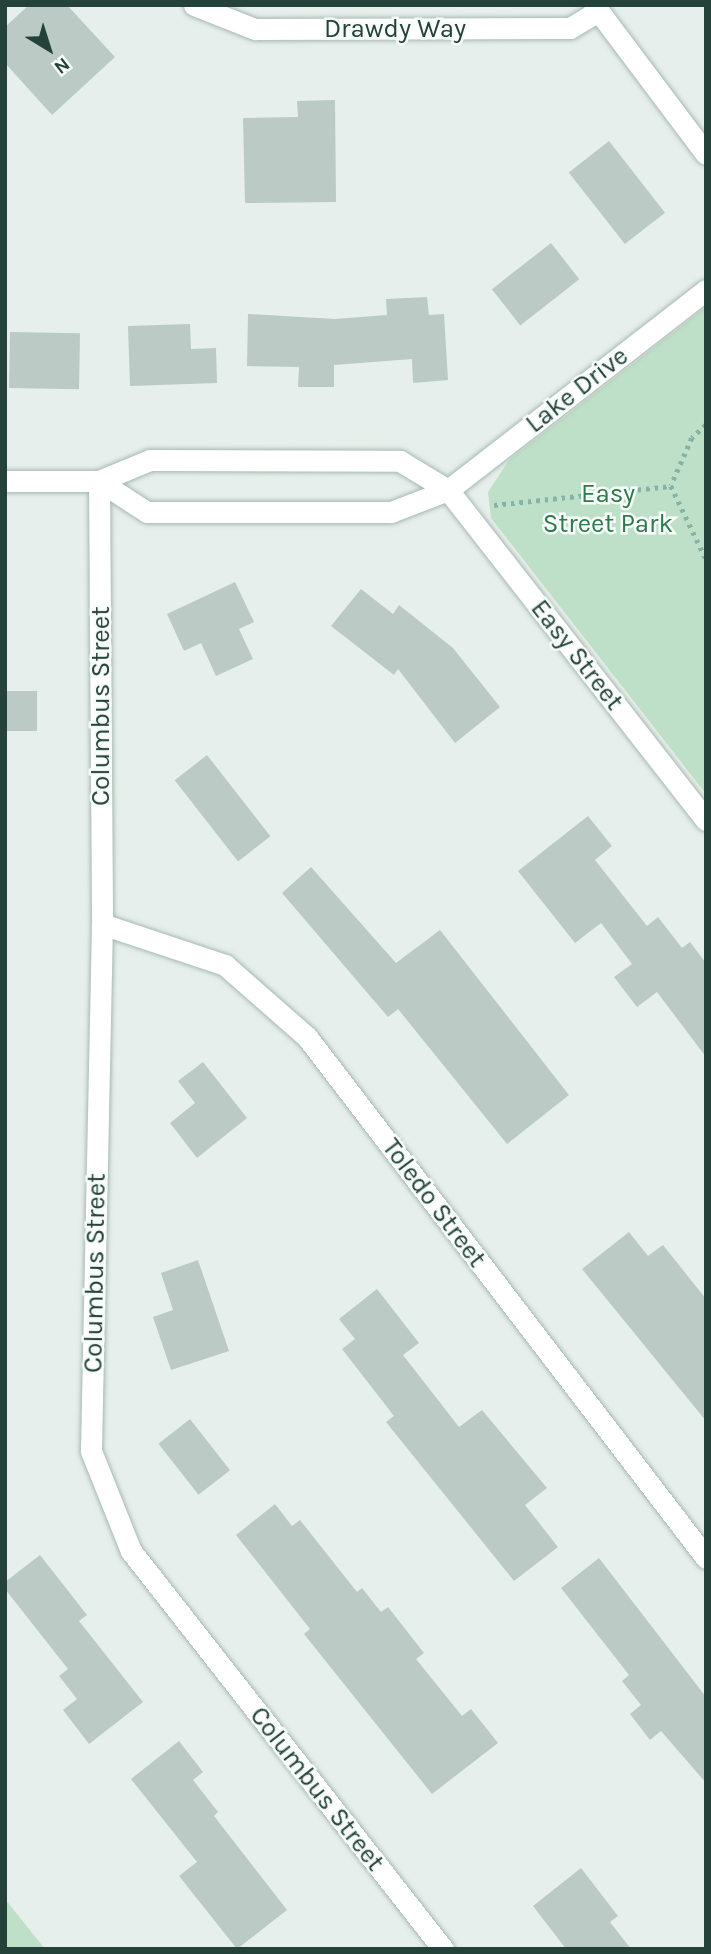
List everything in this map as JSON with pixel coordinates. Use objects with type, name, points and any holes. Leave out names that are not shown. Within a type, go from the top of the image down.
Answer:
[{"type":"street","name":"Drawdy Way","points":[[194,5],[256,29],[570,28],[596,9]]},
{"type":"street","points":[[596,9],[706,154]]},
{"type":"street","name":"Lake Drive","points":[[448,490],[706,290]]},
{"type":"street","name":"Easy Street","points":[[5,481],[99,481],[150,460],[400,461],[448,490],[706,820]]},
{"type":"street","points":[[99,481],[147,512],[391,512],[448,490]]},
{"type":"street","name":"Columbus Street","points":[[99,481],[102,924],[91,1451],[131,1551],[443,1949]]},
{"type":"street","name":"Toledo Street","points":[[102,924],[225,965],[307,1037],[706,1558]]},
{"type":"path","points":[[706,425],[692,438],[671,486],[706,559]]},
{"type":"path","points":[[489,506],[671,486]]},
{"type":"green space","name":"Easy Street Park","points":[[706,307],[706,794],[491,518],[488,492],[509,460]]},
{"type":"green space","points":[[5,1899],[45,1949],[5,1949]]},
{"type":"building","points":[[29,5],[67,5],[115,57],[52,115],[5,63],[5,27]]},
{"type":"building","points":[[335,100],[336,202],[245,203],[243,118],[298,117],[297,101]]},
{"type":"building","points":[[609,141],[665,213],[625,244],[569,172]]},
{"type":"building","points":[[551,243],[579,279],[520,325],[492,289]]},
{"type":"building","points":[[427,297],[429,315],[444,314],[448,380],[413,383],[412,359],[334,365],[334,387],[298,387],[299,367],[247,366],[248,314],[335,319],[387,315],[386,299]]},
{"type":"building","points":[[190,324],[191,349],[216,348],[217,383],[130,386],[128,326]]},
{"type":"building","points":[[10,332],[80,333],[79,389],[9,388]]},
{"type":"building","points":[[235,582],[254,622],[239,629],[253,659],[216,676],[201,643],[184,651],[167,614]]},
{"type":"building","points":[[361,589],[393,614],[399,605],[453,648],[500,707],[455,743],[398,669],[394,675],[331,626]]},
{"type":"building","points":[[5,691],[37,691],[37,731],[5,731]]},
{"type":"building","points":[[207,755],[270,836],[238,861],[175,780]]},
{"type":"building","points":[[588,816],[612,846],[595,860],[647,926],[658,917],[682,948],[690,942],[706,963],[706,1057],[657,992],[637,1007],[614,977],[632,964],[601,923],[575,943],[518,871]]},
{"type":"building","points":[[311,867],[396,963],[440,930],[569,1095],[507,1144],[398,1009],[388,1017],[282,893]]},
{"type":"building","points":[[203,1062],[247,1118],[197,1158],[170,1123],[195,1103],[178,1081]]},
{"type":"building","points":[[629,1232],[648,1256],[663,1245],[706,1299],[706,1421],[582,1269]]},
{"type":"building","points":[[198,1260],[229,1351],[171,1370],[153,1317],[173,1310],[161,1273]]},
{"type":"building","points":[[377,1289],[419,1343],[403,1355],[459,1427],[482,1410],[547,1488],[525,1505],[558,1547],[514,1581],[386,1422],[394,1416],[342,1349],[355,1339],[339,1319]]},
{"type":"building","points":[[190,1419],[230,1470],[198,1495],[158,1444]]},
{"type":"building","points":[[275,1504],[292,1526],[300,1520],[357,1592],[362,1588],[381,1612],[388,1607],[424,1653],[416,1659],[462,1716],[471,1709],[498,1743],[432,1794],[304,1634],[310,1629],[236,1535]]},
{"type":"building","points":[[40,1555],[87,1615],[79,1621],[143,1702],[89,1744],[63,1710],[77,1699],[59,1676],[68,1669],[5,1589],[5,1582]]},
{"type":"building","points":[[599,1558],[706,1697],[706,1783],[661,1731],[650,1740],[630,1714],[641,1705],[622,1681],[629,1675],[561,1588]]},
{"type":"building","points":[[179,1741],[203,1772],[193,1780],[218,1812],[214,1816],[287,1910],[237,1949],[179,1876],[197,1862],[131,1779]]},
{"type":"building","points":[[581,1868],[618,1916],[610,1922],[631,1949],[566,1949],[533,1906]]}]
